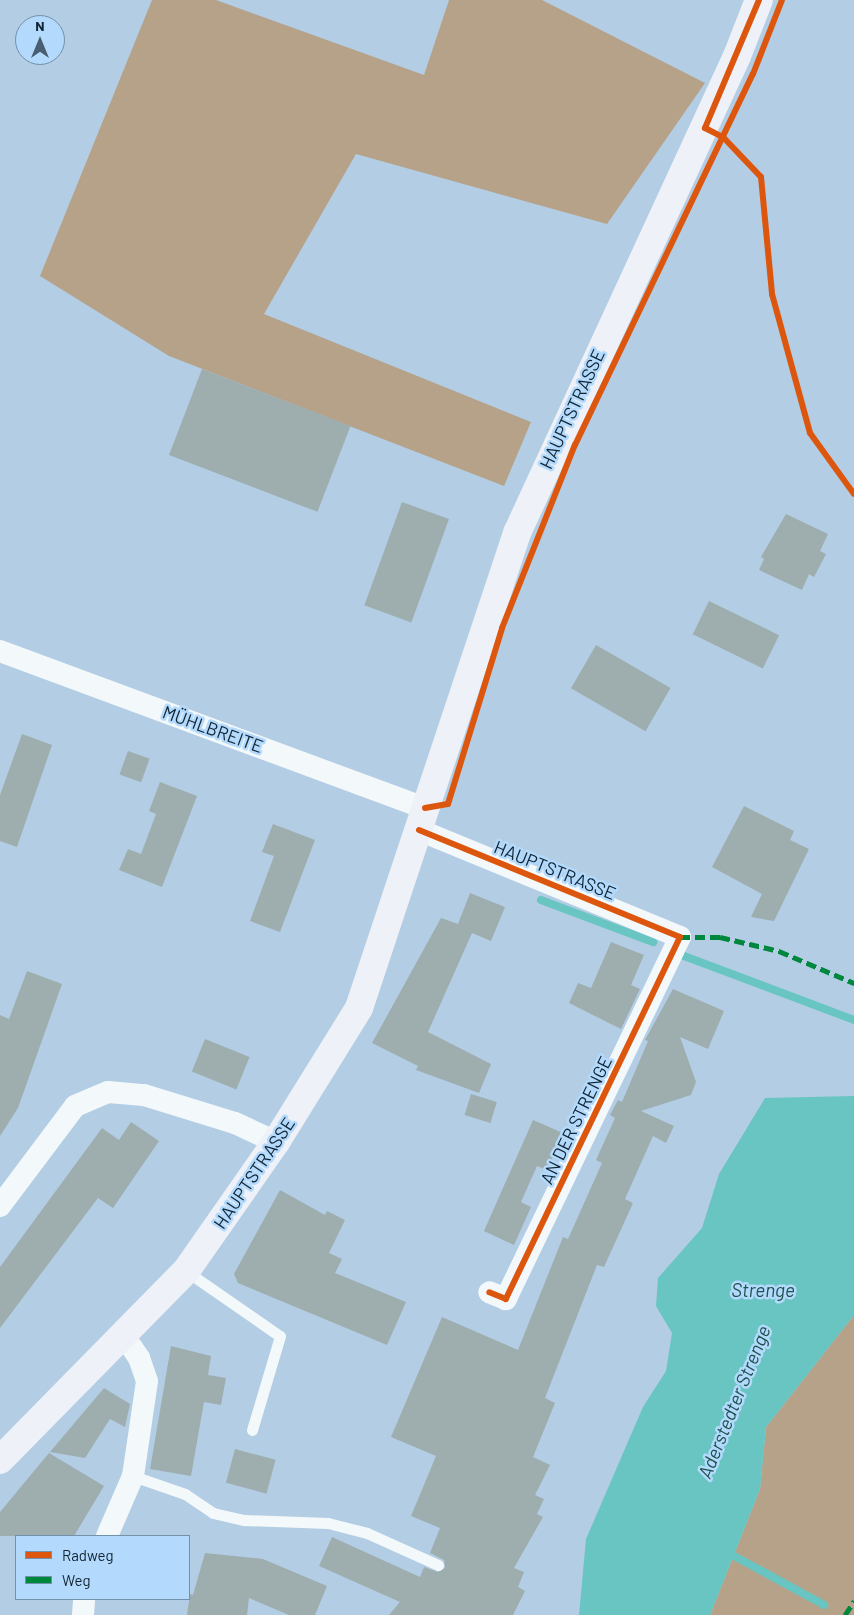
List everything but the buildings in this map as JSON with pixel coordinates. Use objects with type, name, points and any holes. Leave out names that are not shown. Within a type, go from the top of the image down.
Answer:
[{"type":"main road","name":"HAUPTSTRASSE","points":[[0,1460],[186,1271],[276,1142],[359,1008],[517,533],[733,65],[759,0]]},
{"type":"street","name":"MÜHLBREITE","points":[[0,651],[422,819]]},
{"type":"street","name":"HAUPTSTRASSE","points":[[422,819],[680,937]]},
{"type":"street","name":"AN DER STRENGE","points":[[489,1292],[506,1299],[680,937]]},
{"type":"street","points":[[0,1206],[75,1106],[108,1092],[144,1095],[235,1123],[276,1142]]},
{"type":"street","points":[[107,1535],[133,1476],[147,1381],[139,1358],[124,1336]]},
{"type":"street","points":[[83,1615],[84,1600]]},
{"type":"lane","points":[[186,1271],[280,1336],[252,1430]]},
{"type":"lane","points":[[133,1476],[185,1494],[213,1513],[244,1520],[328,1524],[367,1533],[438,1565]]},
{"type":"shaded area","points":[[152,0],[216,0],[424,75],[449,0],[542,0],[705,83],[607,224],[356,154],[264,314],[531,422],[504,486],[169,356],[40,276]]},
{"type":"shaded area","points":[[854,1315],[854,1615],[710,1615],[760,1489],[766,1427]]},
{"type":"water","name":"Strenge","points":[[854,1096],[854,1315],[766,1427],[760,1489],[710,1615],[579,1615],[586,1539],[643,1407],[666,1371],[672,1333],[656,1306],[658,1278],[702,1228],[719,1174],[765,1098]]},
{"type":"waterway","points":[[541,900],[653,942]]},
{"type":"waterway","points":[[684,956],[854,1020]]},
{"type":"waterway","points":[[725,1551],[824,1605]]},
{"type":"marked path","points":[[680,937],[720,937],[779,951],[854,983]]},
{"type":"marked path","points":[[845,1615],[854,1601]]},
{"type":"cycle path","points":[[759,0],[705,128],[723,137],[761,177],[772,294],[810,433],[854,494]]},
{"type":"cycle path","points":[[425,808],[448,804],[502,628],[575,445],[753,74],[782,0]]},
{"type":"cycle path","points":[[419,830],[680,937],[506,1299],[489,1292]]},
{"type":"water label","name":"Aderstedter Strenge","points":[[734,1402]]}]
